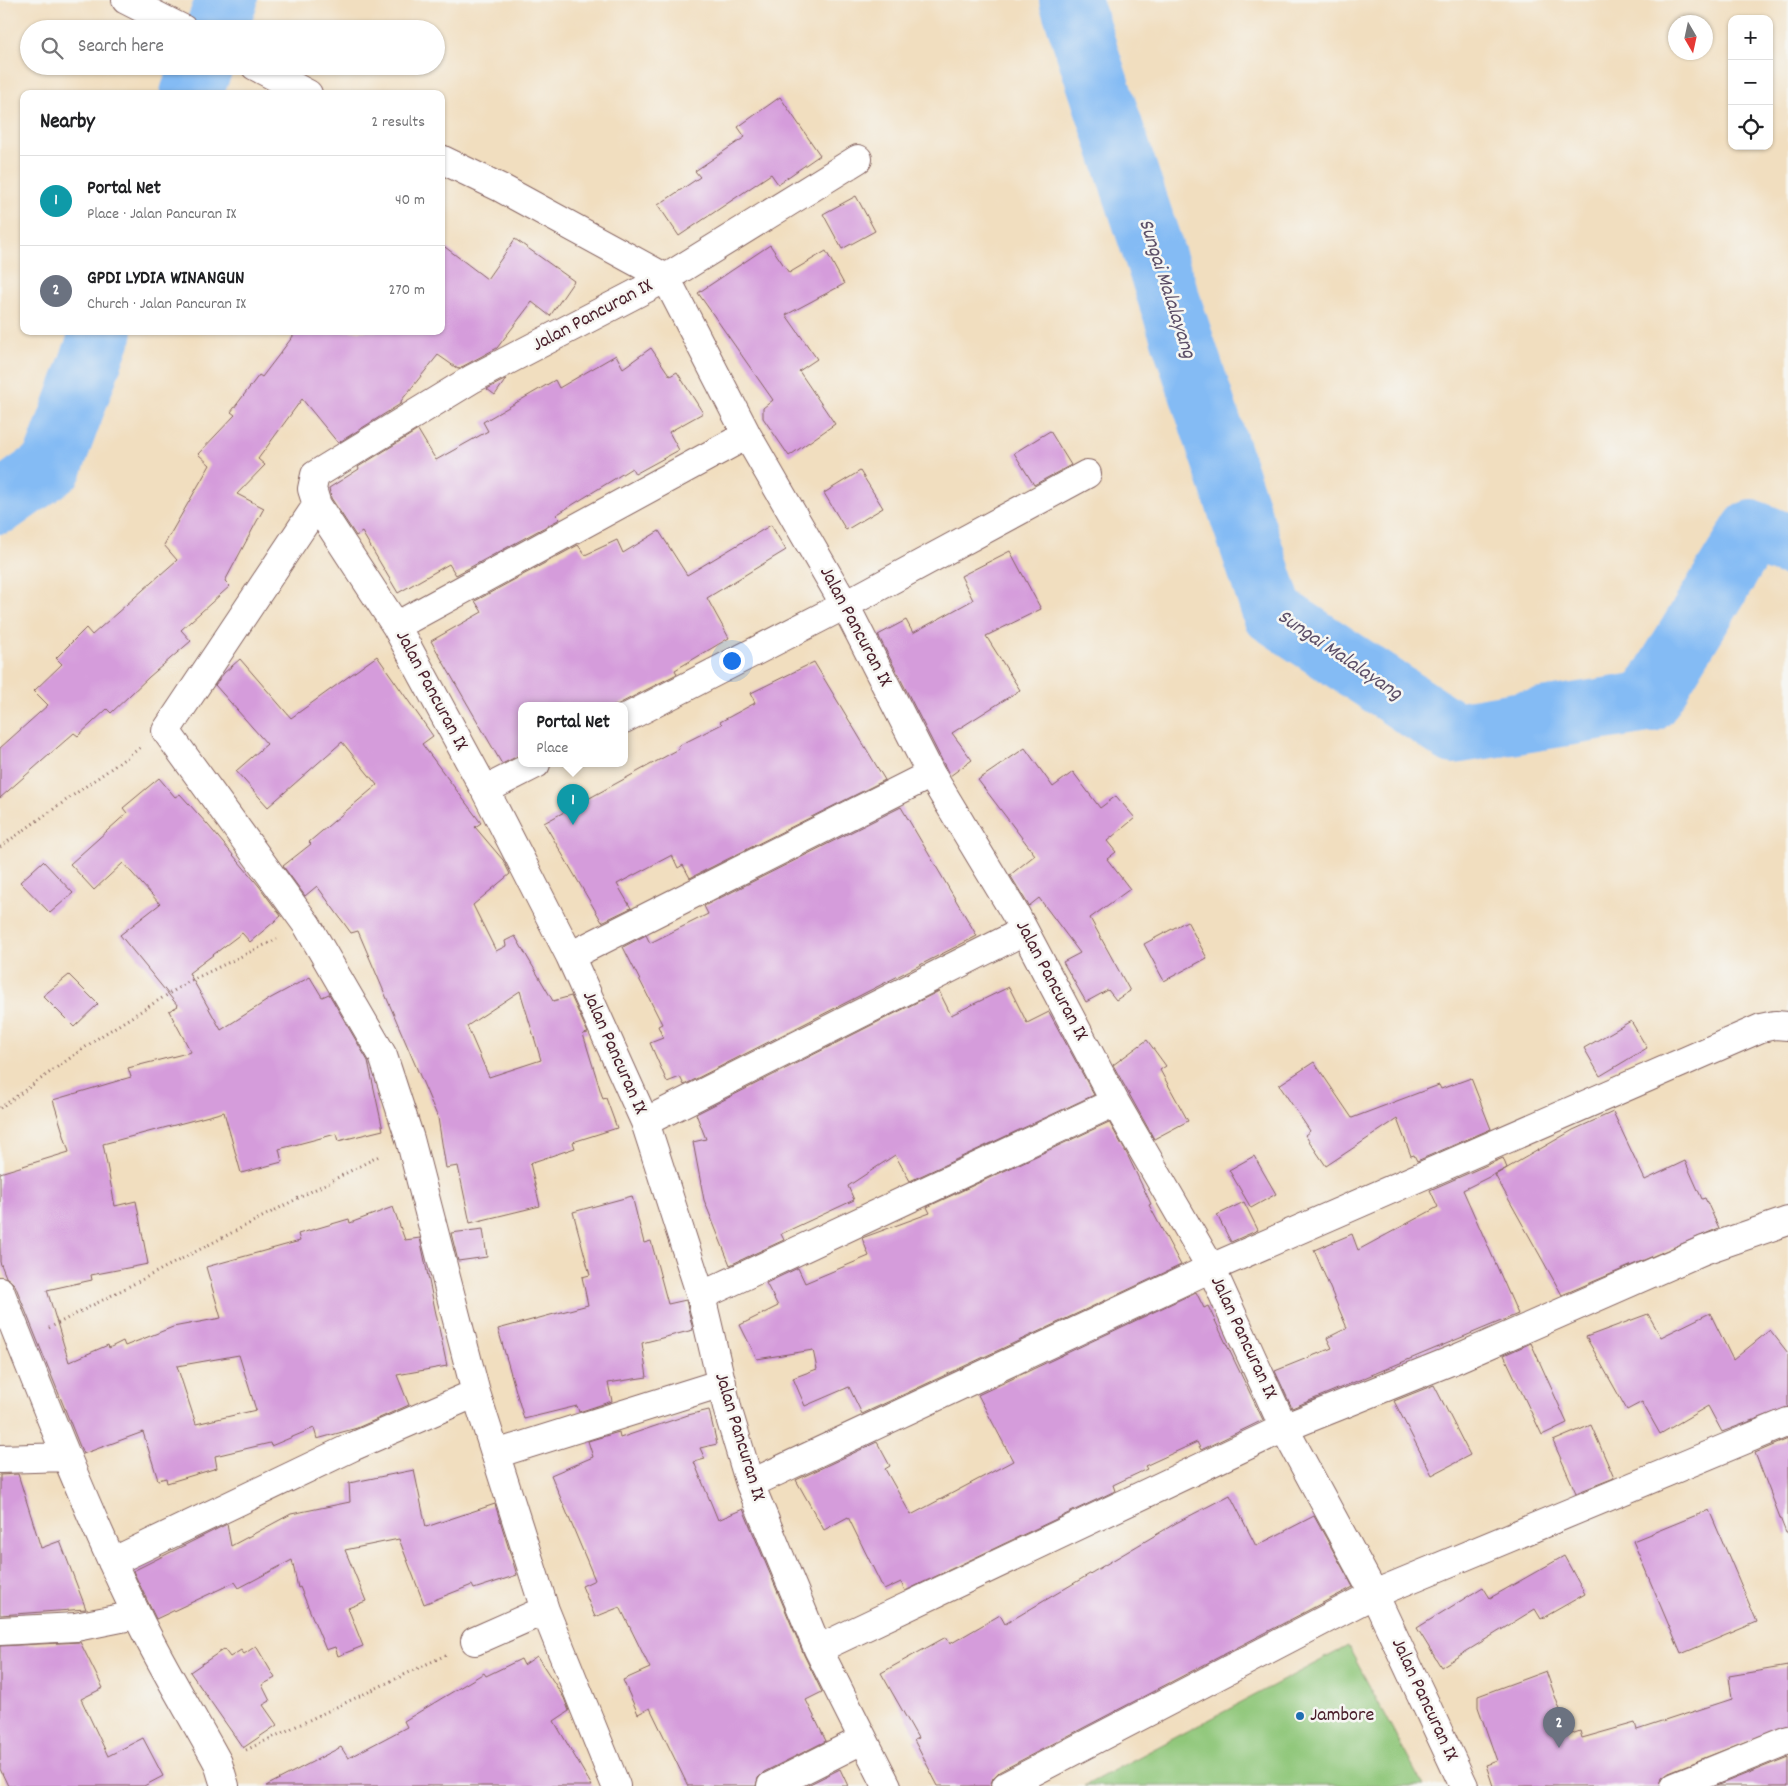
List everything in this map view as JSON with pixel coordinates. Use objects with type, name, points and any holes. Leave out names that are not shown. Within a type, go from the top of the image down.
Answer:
[{"type":"street","points":[[126,0],[167,20]]},
{"type":"street","points":[[273,75],[301,90]]},
{"type":"street","points":[[445,162],[501,188],[666,278],[858,159]]},
{"type":"street","name":"Jalan Pancuran IX","points":[[887,1786],[862,1740],[818,1649],[750,1484],[722,1383],[701,1296],[645,1122],[570,956],[485,790],[396,626],[317,505],[312,488],[315,475],[472,379],[666,278],[747,435],[845,605],[931,774],[1024,931],[1115,1102],[1211,1268],[1284,1428],[1374,1594],[1464,1786]]},
{"type":"street","points":[[396,626],[747,435]]},
{"type":"street","points":[[628,716],[845,605],[1087,474]]},
{"type":"street","points":[[317,505],[166,731],[307,925],[380,1048],[410,1139],[476,1393],[545,1610],[616,1786]]},
{"type":"street","points":[[485,790],[530,767]]},
{"type":"street","points":[[570,956],[931,774]]},
{"type":"street","points":[[645,1122],[1024,931]]},
{"type":"street","points":[[750,1484],[1211,1268],[1761,1028],[1775,1025],[1788,1026]]},
{"type":"street","points":[[701,1296],[1115,1102]]},
{"type":"street","points":[[818,1649],[1284,1428],[1458,1358],[1695,1254],[1788,1222]]},
{"type":"street","points":[[0,1291],[66,1457],[136,1615],[222,1774]]},
{"type":"street","points":[[496,1454],[722,1383]]},
{"type":"street","points":[[112,1562],[352,1447],[476,1393]]},
{"type":"street","points":[[1006,1786],[1374,1594],[1788,1422]]},
{"type":"street","points":[[0,1459],[66,1457]]},
{"type":"street","points":[[475,1641],[545,1610]]},
{"type":"street","points":[[0,1631],[76,1626],[136,1615]]},
{"type":"street","points":[[771,1786],[862,1740]]},
{"type":"street","points":[[1675,1786],[1788,1740]]},
{"type":"path","points":[[0,847],[166,731]]},
{"type":"path","points":[[0,1108],[101,1036],[188,982],[307,925]]},
{"type":"path","points":[[21,1343],[410,1139]]},
{"type":"path","points":[[222,1774],[475,1641]]},
{"type":"green space","name":"Jambore","points":[[1348,1646],[1423,1786],[1084,1786]]},
{"type":"building","points":[[780,97],[820,155],[778,184],[771,174],[679,236],[658,205],[700,177],[695,171],[745,137],[738,127]]},
{"type":"building","points":[[856,196],[875,231],[842,249],[823,214]]},
{"type":"building","points":[[515,239],[574,281],[550,316],[532,302],[497,348],[458,369],[438,355],[401,401],[402,403],[338,443],[302,399],[258,459],[265,465],[237,494],[264,508],[225,581],[230,586],[181,630],[191,641],[111,713],[107,709],[78,736],[74,733],[0,798],[0,748],[48,705],[34,691],[62,664],[56,658],[86,628],[92,635],[177,560],[164,545],[210,465],[198,454],[235,415],[231,412],[259,375],[262,377],[294,335],[445,335],[445,247],[487,279]]},
{"type":"building","points":[[770,245],[789,273],[826,251],[844,284],[786,315],[817,359],[799,371],[835,424],[789,456],[763,418],[763,408],[773,400],[698,293]]},
{"type":"building","points":[[651,348],[670,376],[677,372],[703,413],[669,432],[679,450],[635,474],[632,468],[556,515],[560,519],[456,575],[449,564],[398,593],[362,532],[356,536],[331,498],[329,488],[359,469],[358,467],[418,430],[436,460],[488,431],[483,422],[555,380],[559,388],[616,355],[623,368]]},
{"type":"building","points":[[506,379],[495,395],[487,389]]},
{"type":"building","points":[[1050,431],[1071,465],[1034,485],[1014,453]]},
{"type":"building","points":[[860,471],[883,508],[846,530],[824,493]]},
{"type":"building","points":[[771,525],[786,550],[707,598],[729,638],[675,670],[677,674],[623,702],[518,702],[518,756],[502,764],[431,641],[482,612],[475,601],[578,545],[585,555],[617,540],[623,553],[659,531],[687,575]]},
{"type":"building","points":[[1010,551],[1041,609],[986,636],[1020,690],[952,733],[972,760],[950,776],[878,635],[906,620],[913,633],[973,600],[961,576]]},
{"type":"building","points":[[377,656],[433,736],[422,744],[481,823],[475,827],[503,860],[510,874],[473,905],[496,951],[506,946],[505,941],[515,936],[553,1001],[571,996],[588,1033],[583,1034],[603,1099],[606,1098],[617,1128],[573,1142],[575,1148],[530,1163],[540,1206],[470,1223],[458,1166],[446,1168],[438,1118],[358,931],[351,933],[317,886],[305,896],[283,866],[311,844],[309,842],[377,785],[342,742],[268,807],[236,771],[267,744],[215,685],[224,673],[240,659],[291,718]],"holes":[[[520,991],[541,1060],[489,1077],[467,1026]]]},
{"type":"building","points":[[814,662],[885,780],[690,878],[683,865],[678,868],[672,855],[617,884],[631,908],[602,922],[544,823],[679,749],[678,746],[722,724],[720,722],[755,703],[751,693]]},
{"type":"building","points":[[1025,748],[1053,787],[1073,772],[1100,808],[1116,796],[1135,818],[1107,841],[1116,852],[1107,859],[1130,889],[1090,918],[1130,991],[1116,1000],[1108,990],[1086,1002],[1063,962],[1080,953],[1039,898],[1029,906],[1010,875],[1035,855],[978,780]]},
{"type":"building","points":[[159,778],[175,797],[180,794],[208,825],[259,886],[281,916],[250,942],[242,933],[189,973],[221,1030],[271,998],[310,977],[322,997],[329,994],[368,1061],[383,1130],[338,1141],[336,1134],[279,1149],[282,1162],[241,1173],[224,1112],[103,1144],[115,1206],[136,1201],[148,1264],[91,1275],[92,1280],[47,1290],[69,1362],[108,1345],[109,1348],[123,1341],[125,1346],[173,1327],[221,1318],[206,1267],[300,1241],[298,1234],[349,1219],[350,1223],[393,1207],[405,1240],[420,1238],[447,1366],[397,1375],[409,1405],[357,1428],[317,1439],[314,1428],[271,1446],[270,1443],[215,1456],[217,1468],[167,1483],[166,1478],[158,1480],[143,1432],[83,1454],[15,1285],[6,1277],[0,1262],[0,1173],[69,1152],[53,1100],[131,1077],[128,1068],[191,1052],[169,1011],[178,1006],[120,935],[160,904],[123,863],[94,890],[70,864],[127,813],[123,808]],"holes":[[[239,1355],[256,1410],[196,1424],[177,1366]]]},
{"type":"building","points":[[901,807],[977,936],[684,1085],[680,1077],[667,1082],[650,1043],[663,1038],[658,1026],[662,1024],[623,947],[646,935],[650,943],[708,914],[704,906]]},
{"type":"building","points":[[43,861],[73,893],[50,913],[20,882]]},
{"type":"building","points":[[1187,921],[1207,958],[1164,981],[1144,944]]},
{"type":"building","points":[[69,975],[98,1004],[74,1027],[43,996]]},
{"type":"building","points":[[1009,987],[1027,1023],[1049,1012],[1094,1095],[910,1181],[895,1155],[848,1186],[854,1200],[781,1234],[784,1240],[730,1265],[704,1200],[693,1142],[706,1139],[696,1114],[939,991],[951,1015]]},
{"type":"building","points":[[1631,1021],[1647,1048],[1600,1076],[1584,1048]]},
{"type":"building","points":[[1147,1040],[1166,1066],[1160,1070],[1188,1121],[1154,1139],[1113,1065]]},
{"type":"building","points":[[1314,1062],[1352,1118],[1439,1085],[1441,1089],[1471,1078],[1491,1129],[1417,1161],[1414,1155],[1411,1156],[1397,1119],[1326,1166],[1305,1135],[1310,1131],[1279,1085]]},
{"type":"building","points":[[1613,1112],[1645,1180],[1685,1161],[1702,1199],[1705,1198],[1719,1228],[1562,1295],[1495,1175],[1573,1130]]},
{"type":"building","points":[[1109,1122],[1127,1154],[1151,1204],[1149,1205],[1181,1265],[862,1414],[849,1387],[805,1406],[793,1378],[817,1369],[813,1350],[757,1359],[740,1325],[778,1306],[766,1283],[798,1268],[805,1283],[869,1256],[862,1238],[930,1213],[927,1207]]},
{"type":"building","points":[[1254,1156],[1276,1194],[1251,1208],[1229,1170]]},
{"type":"building","points":[[1503,1158],[1507,1168],[1463,1190],[1518,1314],[1292,1408],[1275,1371],[1332,1348],[1327,1338],[1347,1328],[1314,1250],[1352,1234],[1358,1250],[1438,1207],[1430,1190]]},
{"type":"building","points":[[632,1196],[644,1243],[651,1241],[668,1304],[686,1300],[693,1330],[642,1343],[647,1377],[608,1383],[612,1401],[579,1412],[577,1406],[524,1419],[498,1329],[588,1305],[582,1277],[590,1275],[573,1212]]},
{"type":"building","points":[[1244,1202],[1258,1230],[1231,1242],[1217,1215]]},
{"type":"building","points":[[483,1229],[487,1257],[458,1261],[451,1233]]},
{"type":"building","points":[[1196,1292],[1204,1308],[1208,1306],[1263,1420],[1201,1450],[1197,1442],[1145,1466],[1147,1469],[1113,1485],[1115,1491],[905,1591],[901,1582],[884,1590],[848,1517],[824,1530],[796,1480],[877,1442],[890,1466],[885,1469],[911,1515],[1013,1461],[978,1395]]},
{"type":"building","points":[[1710,1313],[1733,1360],[1770,1330],[1788,1353],[1788,1407],[1722,1432],[1708,1406],[1660,1434],[1642,1402],[1627,1410],[1586,1337],[1648,1314],[1661,1337]]},
{"type":"building","points":[[1531,1343],[1567,1423],[1542,1435],[1504,1355]]},
{"type":"building","points":[[1434,1385],[1470,1455],[1432,1475],[1394,1401]]},
{"type":"building","points":[[709,1410],[717,1444],[700,1448],[705,1459],[694,1462],[718,1520],[743,1509],[804,1655],[822,1692],[806,1700],[826,1741],[764,1772],[758,1778],[756,1786],[688,1786],[650,1708],[638,1714],[623,1680],[650,1668],[620,1607],[595,1617],[582,1586],[595,1580],[551,1475],[593,1457],[588,1441],[619,1432],[620,1438],[688,1415]]},
{"type":"building","points":[[1591,1425],[1614,1478],[1576,1493],[1553,1441]]},
{"type":"building","points":[[1788,1439],[1788,1533],[1786,1533],[1755,1453]]},
{"type":"building","points":[[414,1470],[426,1527],[495,1504],[517,1575],[474,1589],[472,1585],[424,1604],[399,1539],[345,1550],[366,1601],[348,1608],[363,1646],[338,1656],[335,1647],[326,1650],[300,1587],[298,1588],[292,1560],[239,1588],[235,1582],[156,1619],[133,1571],[227,1524],[231,1546],[291,1514],[350,1502],[349,1483]]},
{"type":"building","points":[[18,1474],[41,1548],[60,1541],[86,1609],[0,1615],[0,1475]]},
{"type":"building","points":[[1230,1495],[1256,1546],[1314,1516],[1353,1587],[999,1772],[993,1778],[990,1786],[938,1786],[914,1740],[918,1738],[881,1673],[946,1637],[950,1644],[1000,1615],[1005,1624],[1176,1523]]},
{"type":"building","points":[[1709,1510],[1757,1622],[1681,1654],[1633,1541]]},
{"type":"building","points":[[1564,1556],[1585,1594],[1541,1619],[1535,1609],[1441,1667],[1417,1628],[1483,1587],[1490,1598]]},
{"type":"building","points":[[80,1642],[103,1688],[81,1699],[108,1756],[143,1738],[163,1776],[144,1786],[8,1786],[0,1769],[0,1646]]},
{"type":"building","points":[[256,1646],[275,1678],[262,1685],[270,1701],[263,1705],[277,1725],[243,1748],[190,1672],[224,1649],[230,1657],[241,1650],[244,1654]]},
{"type":"building","points":[[537,1656],[564,1698],[569,1711],[554,1721],[592,1786],[266,1786],[341,1747],[348,1758],[407,1727],[404,1721],[484,1673],[486,1676],[521,1659],[524,1665]]},
{"type":"building","points":[[1788,1666],[1788,1725],[1669,1772],[1662,1777],[1660,1786],[1493,1786],[1486,1765],[1497,1761],[1478,1707],[1478,1696],[1546,1671],[1569,1735],[1580,1731],[1582,1738],[1635,1723],[1637,1730],[1732,1699],[1729,1676]]},
{"type":"building","points":[[1788,1757],[1788,1786],[1716,1786]]},
{"type":"building","points":[[840,1769],[848,1786],[806,1786]]},
{"type":"waterway","name":"Sungai Malalayang","points":[[219,20],[227,0]]},
{"type":"waterway","name":"Sungai Malalayang","points":[[1070,0],[1273,613],[1454,733],[1648,702],[1752,531],[1788,545]]},
{"type":"waterway","name":"Sungai Malalayang","points":[[193,90],[198,75]]},
{"type":"waterway","name":"Sungai Malalayang","points":[[0,503],[52,466],[101,335]]},
{"type":"place","name":"Portal Net","points":[[573,825]]},
{"type":"place","name":"Jambore","points":[[1300,1716]]},
{"type":"place","name":"GPDI LYDIA WINANGUN","points":[[1559,1748]]}]
